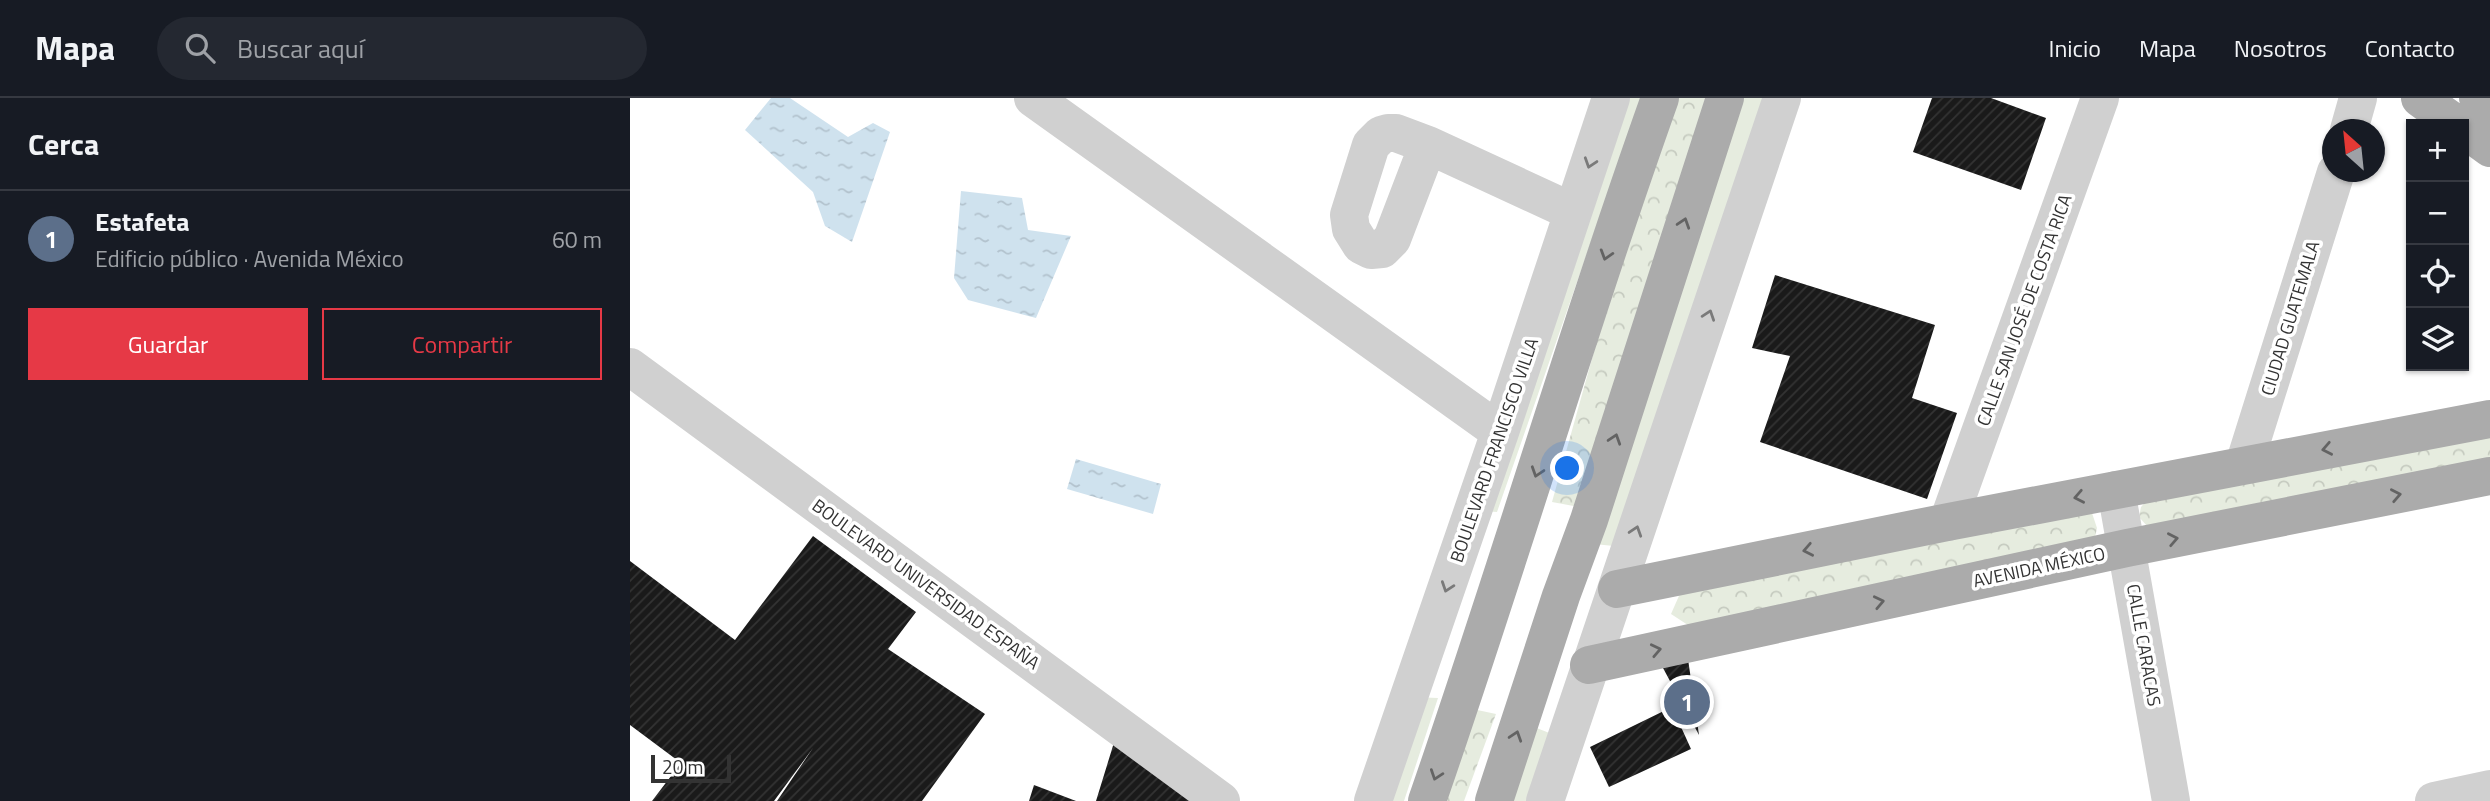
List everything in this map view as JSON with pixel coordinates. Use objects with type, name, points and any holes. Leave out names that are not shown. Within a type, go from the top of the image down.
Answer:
[{"type":"main road","points":[[1427,801],[1527,504],[1619,214],[1660,98]]},
{"type":"main road","points":[[1494,801],[1560,596],[1589,520],[1725,98]]},
{"type":"main road","points":[[2420,98],[2449,119]]},
{"type":"main road","points":[[2478,98],[2490,107]]},
{"type":"main road","points":[[2469,133],[2490,148]]},
{"type":"main road","points":[[1617,589],[2116,489],[2490,419]]},
{"type":"main road","name":"AVENIDA MÉXICO","points":[[1590,665],[2127,548],[2490,476]]},
{"type":"street","points":[[1033,98],[1500,432]]},
{"type":"street","name":"BOULEVARD FRANCISCO VILLA","points":[[1373,801],[1611,98]]},
{"type":"street","points":[[1545,801],[1782,98]]},
{"type":"street","name":"CALLE SAN JOSÉ DE COSTA RICA","points":[[1948,522],[2100,98]]},
{"type":"street","points":[[2352,119],[2358,98]]},
{"type":"street","points":[[1428,145],[1573,212]]},
{"type":"street","name":"CIUDAD GUATEMALA","points":[[2244,465],[2333,182]]},
{"type":"street","name":"BOULEVARD UNIVERSIDAD ESPAÑA","points":[[630,367],[1221,801]]},
{"type":"street","name":"CALLE CARACAS","points":[[2116,489],[2171,801]]},
{"type":"street","points":[[2434,801],[2490,789]]},
{"type":"green space","points":[[1621,98],[1641,98],[1497,512],[1483,511]]},
{"type":"green space","points":[[1677,98],[1715,98],[1579,507],[1552,502],[1612,287]]},
{"type":"green space","points":[[1743,98],[1764,98],[1614,546],[1594,544]]},
{"type":"green space","points":[[2490,434],[2490,466],[2147,526],[2139,517],[2141,507],[2149,498]]},
{"type":"green space","points":[[2092,513],[2097,528],[2095,537],[1694,629],[1671,614],[1682,589]]},
{"type":"green space","points":[[1413,697],[1438,698],[1404,801],[1380,801]]},
{"type":"green space","points":[[1468,708],[1496,714],[1464,801],[1437,801]]},
{"type":"green space","points":[[1534,727],[1552,734],[1528,801],[1508,801]]},
{"type":"water","points":[[771,98],[790,98],[848,137],[873,123],[890,132],[852,242],[825,226],[813,192],[745,130]]},
{"type":"water","points":[[961,191],[1022,198],[1028,230],[1071,236],[1036,318],[968,300],[954,278]]},
{"type":"water","points":[[1076,459],[1161,484],[1153,514],[1067,489]]},
{"type":"building","points":[[1932,98],[1991,98],[2046,118],[2021,190],[1913,152]]},
{"type":"building","points":[[1775,275],[1935,325],[1912,398],[1957,413],[1927,499],[1760,442],[1790,356],[1752,348]]},
{"type":"building","points":[[813,536],[916,612],[888,649],[985,714],[922,801],[777,801],[813,748],[774,801],[652,801],[681,763],[630,725],[630,561],[735,640]]},
{"type":"building","points":[[1688,659],[1699,735],[1663,668]]},
{"type":"building","points":[[1672,707],[1691,749],[1609,787],[1590,747]]},
{"type":"building","points":[[1116,736],[1208,801],[1096,801]]},
{"type":"building","points":[[1034,785],[1076,801],[1029,801]]},
{"type":"place","name":"Estafeta","points":[[1687,702]]}]
